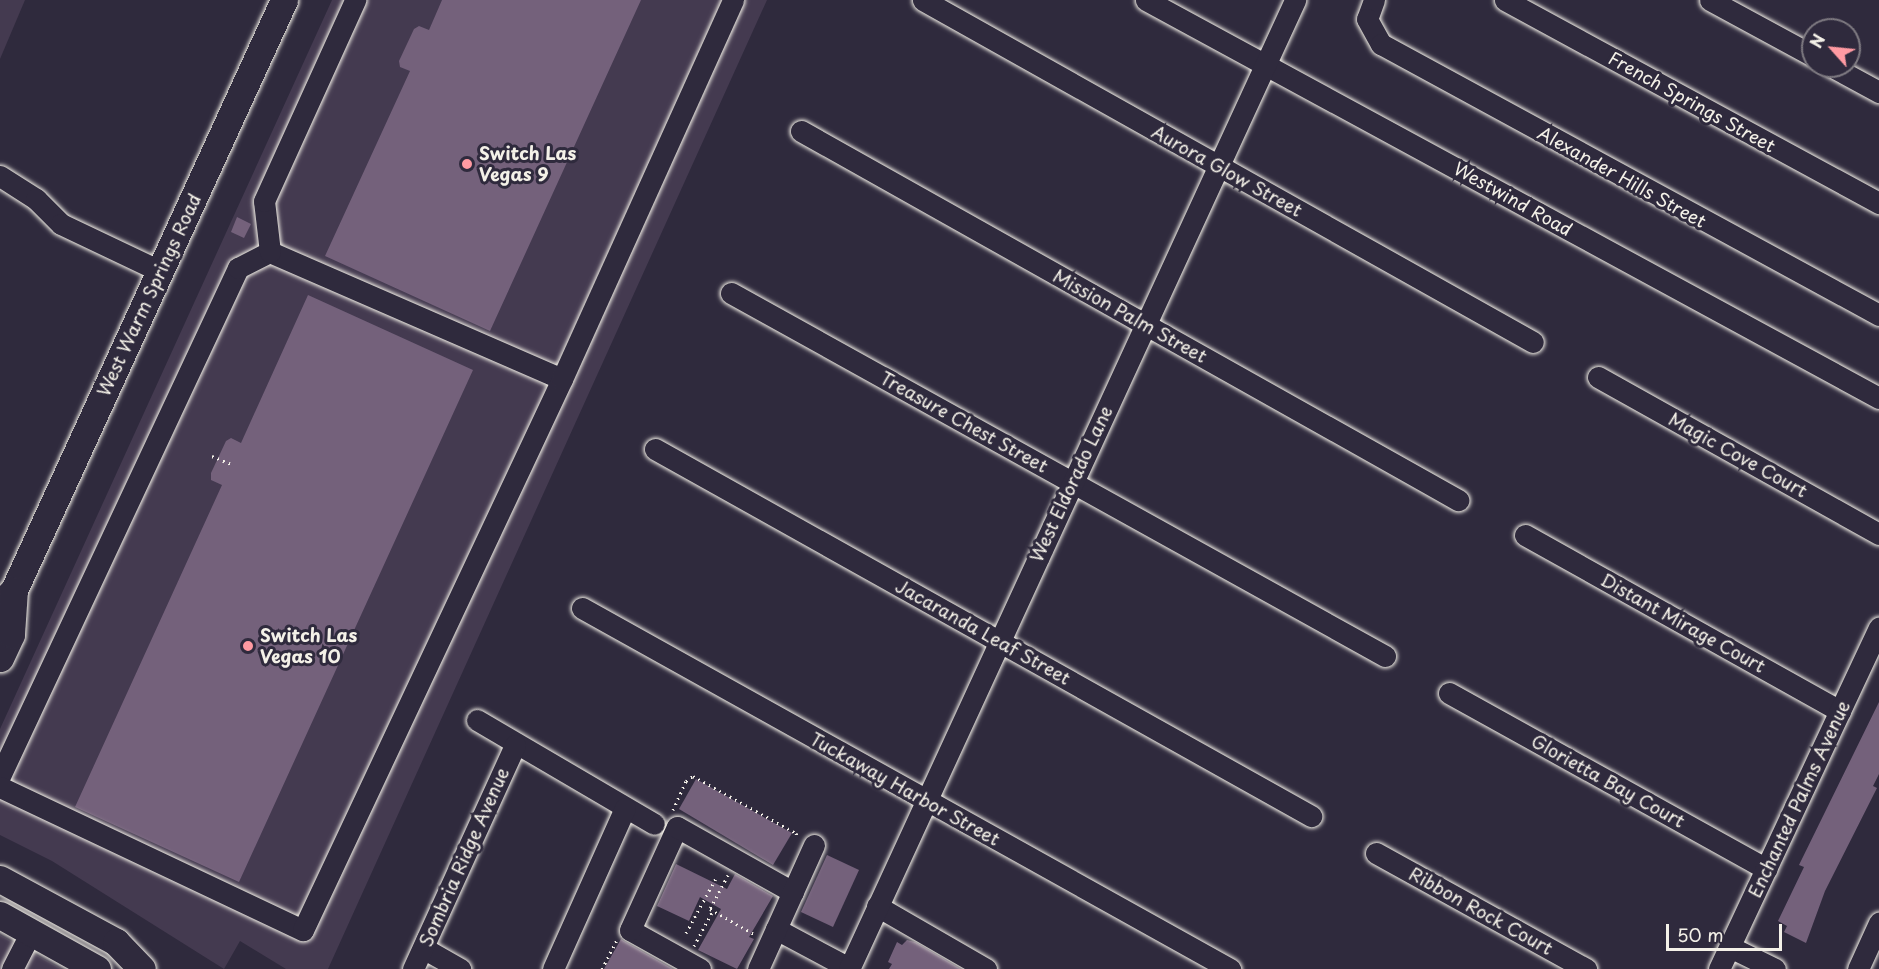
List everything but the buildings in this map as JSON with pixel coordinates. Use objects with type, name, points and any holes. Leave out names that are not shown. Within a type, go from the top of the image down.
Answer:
[{"type":"main road","name":"West Warm Springs Road","points":[[0,658],[11,634],[7,597],[284,0]]},
{"type":"main road","points":[[0,879],[116,942],[142,969]]},
{"type":"main road","points":[[0,915],[97,969]]},
{"type":"street","points":[[270,252],[264,201],[355,0]]},
{"type":"street","points":[[0,787],[303,930],[562,379],[733,0]]},
{"type":"street","name":"Aurora Glow Street","points":[[923,0],[1533,342]]},
{"type":"street","name":"Westwind Road","points":[[1146,0],[1173,6],[1265,64],[1879,398]]},
{"type":"street","name":"West Eldorado Lane","points":[[849,969],[1295,0]]},
{"type":"street","name":"Alexander Hills Street","points":[[1374,0],[1367,19],[1370,30],[1381,44],[1879,315]]},
{"type":"street","name":"French Springs Street","points":[[1505,0],[1879,203]]},
{"type":"street","points":[[1710,0],[1801,49]]},
{"type":"street","points":[[1853,78],[1879,92]]},
{"type":"street","name":"Mission Palm Street","points":[[801,131],[1458,500]]},
{"type":"street","points":[[0,176],[36,199],[61,224],[160,271]]},
{"type":"street","points":[[270,252],[562,379]]},
{"type":"street","points":[[0,776],[238,268],[270,252]]},
{"type":"street","name":"Treasure Chest Street","points":[[731,293],[1385,656]]},
{"type":"street","name":"Magic Cove Court","points":[[1598,377],[1879,534]]},
{"type":"street","name":"Jacaranda Leaf Street","points":[[655,449],[1311,816]]},
{"type":"street","name":"Distant Mirage Court","points":[[1525,535],[1840,711]]},
{"type":"street","name":"Tuckaway Harbor Street","points":[[582,608],[1230,969]]},
{"type":"street","name":"Enchanted Palms Avenue","points":[[1719,969],[1879,628]]},
{"type":"street","name":"Glorietta Bay Court","points":[[1449,693],[1766,869]]},
{"type":"street","points":[[477,720],[515,745],[654,824]]},
{"type":"street","name":"Sombria Ridge Avenue","points":[[413,969],[515,745]]},
{"type":"street","points":[[553,969],[625,808]]},
{"type":"street","points":[[693,965],[630,930],[677,827],[793,892]]},
{"type":"street","points":[[758,969],[768,932],[793,892],[814,845]]},
{"type":"street","name":"Ribbon Rock Court","points":[[1376,853],[1586,969]]},
{"type":"street","points":[[877,906],[986,969]]},
{"type":"street","points":[[1858,969],[1879,923]]},
{"type":"street","points":[[12,969],[31,932]]},
{"type":"street","points":[[768,932],[849,969]]},
{"type":"street","points":[[1730,946],[1775,969]]},
{"type":"street","points":[[423,948],[460,969]]},
{"type":"path","points":[[212,456],[231,464]]},
{"type":"path","points":[[677,827],[673,808],[686,781],[693,776],[814,845]]},
{"type":"path","points":[[736,860],[710,909],[768,932]]},
{"type":"path","points":[[686,933],[716,878]]},
{"type":"path","points":[[693,965],[713,911]]},
{"type":"path","points":[[602,969],[619,934],[630,930]]},
{"type":"shaded area","points":[[0,0],[25,0],[0,59]]},
{"type":"shaded area","points":[[332,0],[767,0],[328,969],[286,969],[240,941],[224,969],[52,861],[0,835],[0,729]]},
{"type":"shaded area","points":[[0,935],[62,969],[0,969]]},
{"type":"place","name":"Switch Las Vegas 9","points":[[467,164]]},
{"type":"place","name":"Switch Las Vegas 10","points":[[248,646]]}]
